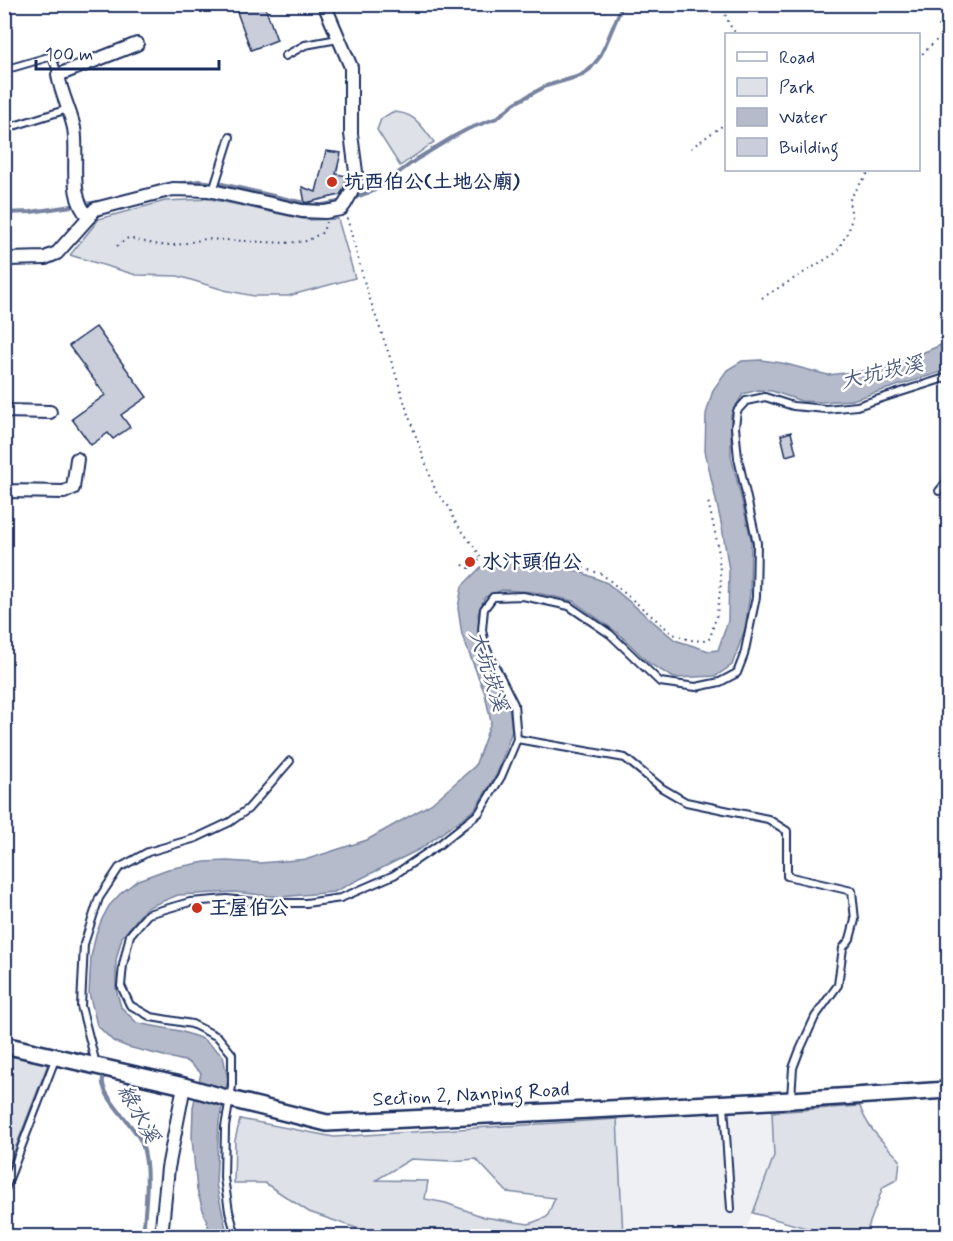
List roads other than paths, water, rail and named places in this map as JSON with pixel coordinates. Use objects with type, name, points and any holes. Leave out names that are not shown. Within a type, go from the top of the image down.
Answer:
[{"type":"street","points":[[4,261],[45,258],[57,253],[86,215],[95,208],[173,189],[213,190],[302,211],[338,208],[351,193],[356,172],[351,134],[351,67],[324,4]]},
{"type":"street","points":[[86,215],[76,196],[74,129],[58,75],[137,44]]},
{"type":"street","points":[[4,411],[50,412]]},
{"type":"street","points":[[4,490],[64,492],[73,488],[77,459]]},
{"type":"street","name":"Section 2, Nanping Road","points":[[4,1045],[96,1065],[327,1123],[724,1104],[948,1090]]},
{"type":"street","points":[[161,1236],[168,1168],[189,1088]]},
{"type":"lane","points":[[285,56],[305,45],[339,39]]},
{"type":"lane","points":[[4,70],[52,56],[58,75]]},
{"type":"lane","points":[[4,129],[68,109]]},
{"type":"lane","points":[[213,190],[230,137]]},
{"type":"lane","points":[[236,1236],[229,1211],[225,1178],[225,1127],[232,1054],[218,1037],[192,1024],[151,1017],[130,1005],[121,986],[130,935],[148,914],[190,903],[227,899],[265,903],[306,903],[341,898],[394,875],[440,844],[479,813],[501,777],[517,740],[514,704],[486,648],[482,630],[484,609],[493,597],[523,596],[569,606],[610,634],[660,682],[696,687],[720,682],[737,672],[744,656],[756,597],[758,543],[738,458],[735,427],[737,411],[746,401],[765,397],[793,406],[826,410],[857,406],[948,377]]},
{"type":"lane","points":[[939,491],[947,481],[948,472]]},
{"type":"lane","points":[[517,740],[625,758],[662,788],[686,802],[768,819],[787,831],[787,876],[852,891],[855,920],[850,939],[843,948],[838,985],[815,1017],[799,1052],[793,1068],[790,1100]]},
{"type":"lane","points":[[96,1065],[81,1006],[84,944],[99,898],[119,868],[148,852],[196,838],[230,822],[248,809],[290,761]]},
{"type":"lane","points":[[4,1192],[57,1056]]},
{"type":"lane","points":[[724,1104],[731,1209]]},
{"type":"water","name":"大坑崁溪","points":[[948,342],[948,370],[852,400],[801,401],[772,391],[758,390],[743,394],[731,415],[731,456],[751,539],[750,593],[745,629],[732,665],[716,676],[674,678],[650,664],[618,633],[573,601],[533,592],[502,590],[485,597],[478,614],[481,639],[492,672],[509,705],[512,731],[497,774],[475,809],[420,849],[334,892],[281,897],[234,892],[178,895],[146,908],[122,937],[116,960],[116,989],[121,1007],[137,1023],[180,1031],[203,1039],[223,1056],[228,1080],[219,1121],[216,1184],[227,1233],[230,1236],[211,1236],[197,1190],[192,1139],[193,1107],[201,1073],[188,1062],[113,1041],[97,1025],[89,993],[91,957],[96,934],[109,906],[138,880],[168,869],[205,862],[260,863],[308,859],[367,840],[431,804],[475,766],[491,722],[485,694],[462,635],[458,608],[462,586],[481,567],[532,562],[578,571],[607,583],[675,640],[709,651],[718,650],[728,621],[729,570],[705,451],[706,414],[713,390],[727,370],[742,361],[761,360],[828,375],[887,368]]},
{"type":"waterway","points":[[353,198],[375,190],[417,159],[453,137],[497,118],[515,103],[546,86],[580,76],[590,69],[599,58],[624,4]]},
{"type":"waterway","points":[[176,184],[199,181],[222,184],[313,205],[343,201]]},
{"type":"waterway","points":[[4,213],[31,212],[99,202]]},
{"type":"waterway","name":"綠水溪","points":[[103,1078],[103,1085],[107,1093],[138,1137],[145,1154],[147,1190],[143,1236]]},
{"type":"place","name":"坑西伯公(土地公廟)","points":[[332,182]]},
{"type":"place","name":"水汴頭伯公","points":[[470,562]]},
{"type":"place","name":"王屋伯公","points":[[197,908]]}]
